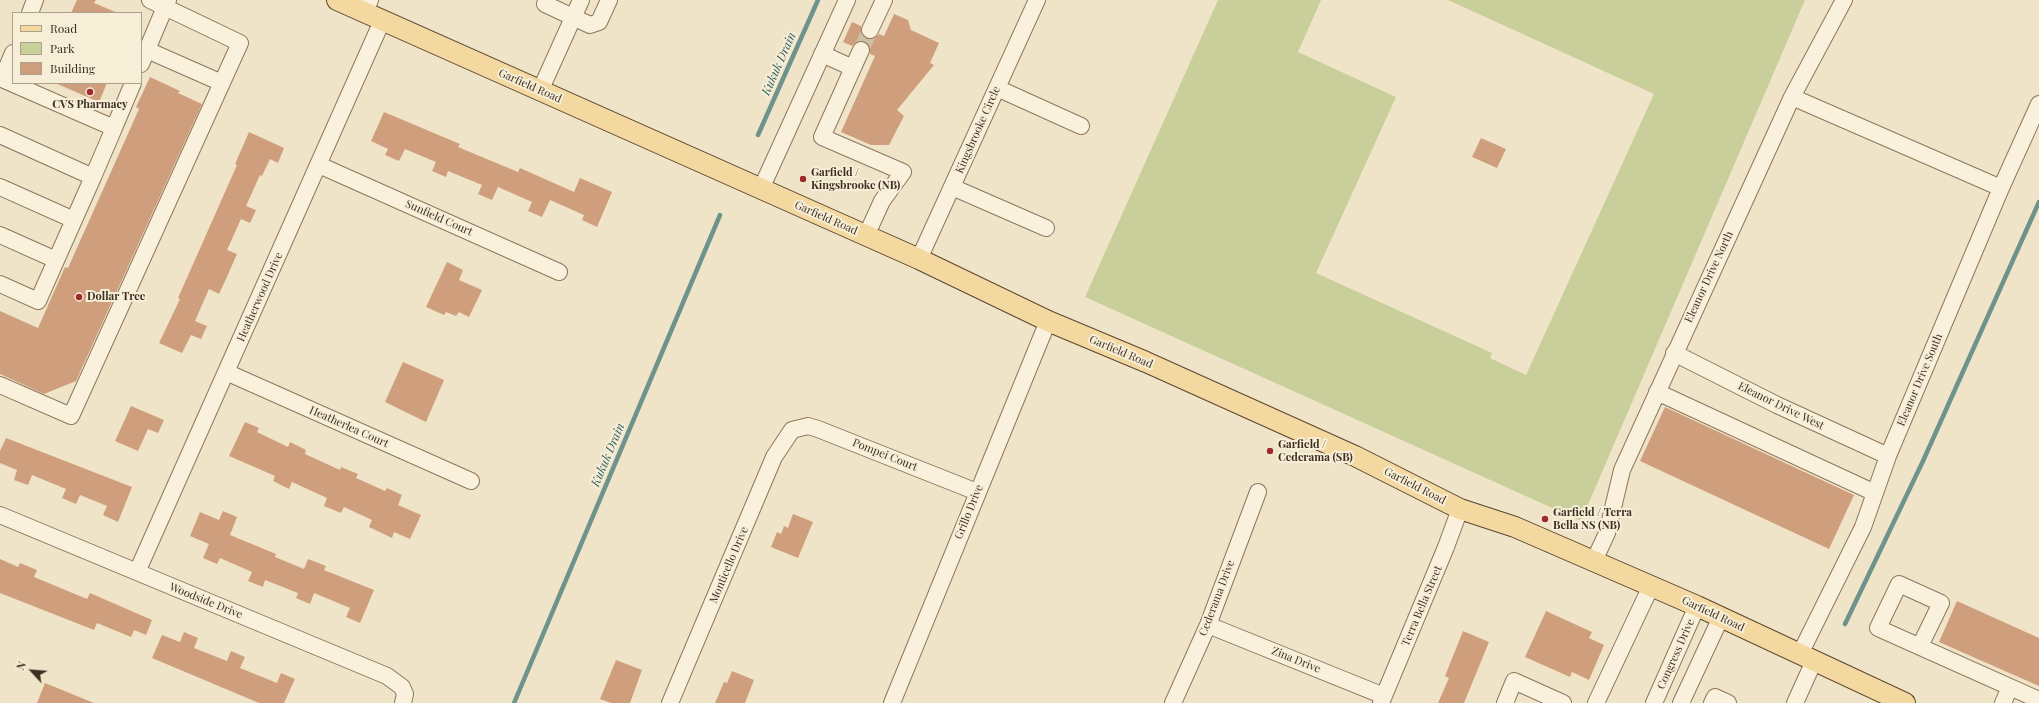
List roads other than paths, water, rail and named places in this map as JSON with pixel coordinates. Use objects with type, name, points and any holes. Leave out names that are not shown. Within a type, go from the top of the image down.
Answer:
[{"type":"main road","name":"Garfield Road","points":[[336,0],[372,11],[540,91],[919,259],[1048,321],[1146,362],[1355,456],[1460,509],[1515,527],[1594,561],[1697,606],[1905,703]]},
{"type":"street","points":[[30,12],[35,0]]},
{"type":"street","points":[[0,385],[71,416],[240,43],[167,3],[150,0]]},
{"type":"street","points":[[540,91],[581,0]]},
{"type":"street","points":[[543,1],[590,25],[599,22],[609,0]]},
{"type":"street","points":[[761,189],[846,0]]},
{"type":"street","points":[[870,30],[884,0]]},
{"type":"street","name":"Kingsbrooke Circle","points":[[919,259],[1037,0]]},
{"type":"street","name":"Eleanor Drive North","points":[[1594,561],[1607,533],[1622,470],[1674,353],[1792,97],[1844,0]]},
{"type":"street","points":[[167,3],[144,57],[222,83]]},
{"type":"street","name":"Heatherwood Drive","points":[[137,572],[319,165],[372,11]]},
{"type":"street","points":[[861,50],[822,137],[903,172],[882,201],[866,236]]},
{"type":"street","points":[[822,54],[853,68]]},
{"type":"street","points":[[12,55],[1,78],[12,83]]},
{"type":"street","points":[[15,84],[114,128]]},
{"type":"street","points":[[0,284],[38,301],[133,84]]},
{"type":"street","points":[[997,88],[1081,126]]},
{"type":"street","points":[[1792,97],[2001,188]]},
{"type":"street","name":"Eleanor Drive South","points":[[1795,703],[1807,658],[1863,527],[1888,456],[2001,188],[2039,104]]},
{"type":"street","points":[[0,135],[93,177]]},
{"type":"street","name":"Sunfield Court","points":[[319,165],[559,272]]},
{"type":"street","points":[[0,187],[74,220]]},
{"type":"street","points":[[952,187],[1046,228]]},
{"type":"street","points":[[0,235],[56,260]]},
{"type":"street","name":"Grillo Drive","points":[[892,703],[1048,321]]},
{"type":"street","name":"Eleanor Drive West","points":[[1674,353],[1777,405],[1888,456]]},
{"type":"street","name":"Heatherlea Court","points":[[226,372],[471,481]]},
{"type":"street","points":[[1657,392],[1875,492]]},
{"type":"street","name":"Pompei Court","points":[[792,430],[808,426],[818,429],[977,492]]},
{"type":"street","name":"Monticello Drive","points":[[670,703],[774,457],[792,430]]},
{"type":"street","name":"Cederama Drive","points":[[1173,703],[1208,625],[1258,492]]},
{"type":"street","name":"Terra Bella Street","points":[[1383,700],[1460,509]]},
{"type":"street","name":"Woodside Drive","points":[[0,515],[387,676],[402,687],[404,699]]},
{"type":"street","points":[[1596,703],[1651,586]]},
{"type":"street","name":"Congress Drive","points":[[1654,703],[1697,606]]},
{"type":"street","points":[[1681,703],[1721,617]]},
{"type":"street","name":"Zina Drive","points":[[1208,625],[1383,700]]},
{"type":"street","points":[[1920,646],[2039,700]]},
{"type":"street","points":[[1505,703],[1514,681],[1563,703]]},
{"type":"street","points":[[2003,703],[2010,687]]},
{"type":"street","points":[[1712,703],[1714,697],[1728,703]]},
{"type":"waterway","name":"Kukuk Drain","points":[[758,135],[818,0]]},
{"type":"waterway","points":[[1845,624],[1923,461],[2039,202]]},
{"type":"waterway","name":"Kukuk Drain","points":[[514,703],[720,215]]},
{"type":"tunnel","points":[[861,50],[870,30]]},
{"type":"place","name":"CVS Pharmacy","points":[[90,92]]},
{"type":"place","name":"Garfield / Kingsbrooke (NB)","points":[[803,179]]},
{"type":"place","name":"Dollar Tree","points":[[79,297]]},
{"type":"place","name":"Garfield / Cederama (SB)","points":[[1270,451]]},
{"type":"place","name":"Garfield / Terra Bella NS (NB)","points":[[1545,519]]}]
